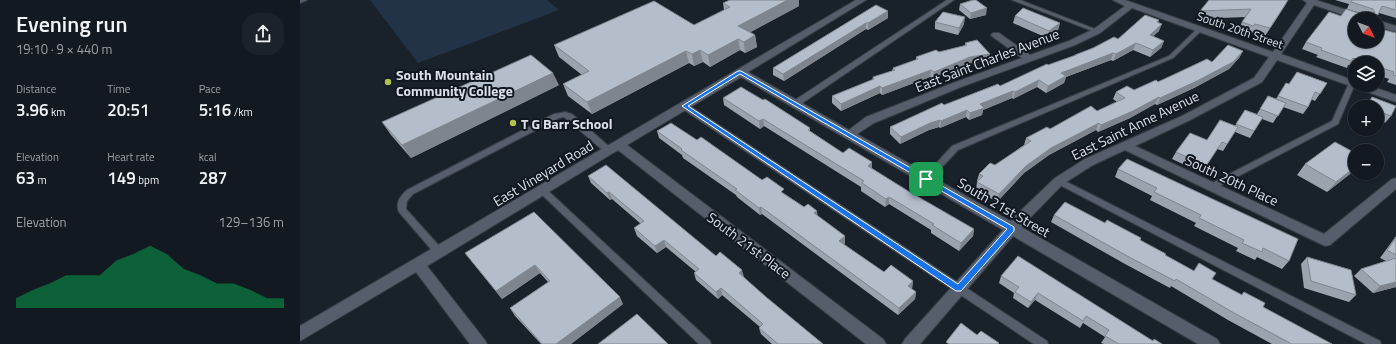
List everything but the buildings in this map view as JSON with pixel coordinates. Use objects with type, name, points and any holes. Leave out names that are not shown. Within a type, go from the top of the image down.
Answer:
[{"type":"street","name":"East Vineyard Road","points":[[300,334],[862,0]]},
{"type":"street","name":"South 20th Street","points":[[1117,0],[1348,82]]},
{"type":"street","points":[[1309,1],[1348,14]]},
{"type":"street","name":"East Saint Anne Avenue","points":[[910,344],[1011,229],[1059,181],[1089,162],[1198,112],[1258,80],[1275,56],[1309,1]]},
{"type":"street","name":"East Saint Charles Avenue","points":[[850,135],[870,120],[957,85],[1072,43],[1097,31],[1131,5]]},
{"type":"street","points":[[1384,25],[1396,29]]},
{"type":"street","points":[[996,35],[1030,59]]},
{"type":"street","name":"South 21st Street","points":[[740,72],[1212,344]]},
{"type":"street","name":"South 20th Street","points":[[1377,92],[1396,99]]},
{"type":"street","name":"South 20th Place","points":[[1125,146],[1326,242],[1396,182]]},
{"type":"street","name":"South 21st Place","points":[[614,148],[878,344]]},
{"type":"street","points":[[418,264],[479,344]]},
{"type":"lane","points":[[300,1],[304,0]]},
{"type":"lane","points":[[795,104],[951,0]]},
{"type":"lane","points":[[1015,0],[1097,31]]},
{"type":"lane","points":[[926,179],[955,148],[1171,57],[1200,29]]},
{"type":"lane","points":[[1211,187],[1335,122],[1351,92]]},
{"type":"lane","points":[[684,106],[1044,344]]},
{"type":"lane","points":[[439,252],[402,210],[400,204],[403,197],[410,192],[556,116],[564,114],[614,148]]},
{"type":"lane","points":[[1059,181],[1376,344]]},
{"type":"lane","points":[[542,190],[706,344]]},
{"type":"shaded area","points":[[370,0],[547,0],[559,10],[418,63]]},
{"type":"place","name":"South Mountain Community College","points":[[388,82]]},
{"type":"place","name":"T G Barr School","points":[[513,123]]},
{"type":"route","points":[[740,72],[926,179],[1011,229],[959,289],[684,106],[740,72]]}]
